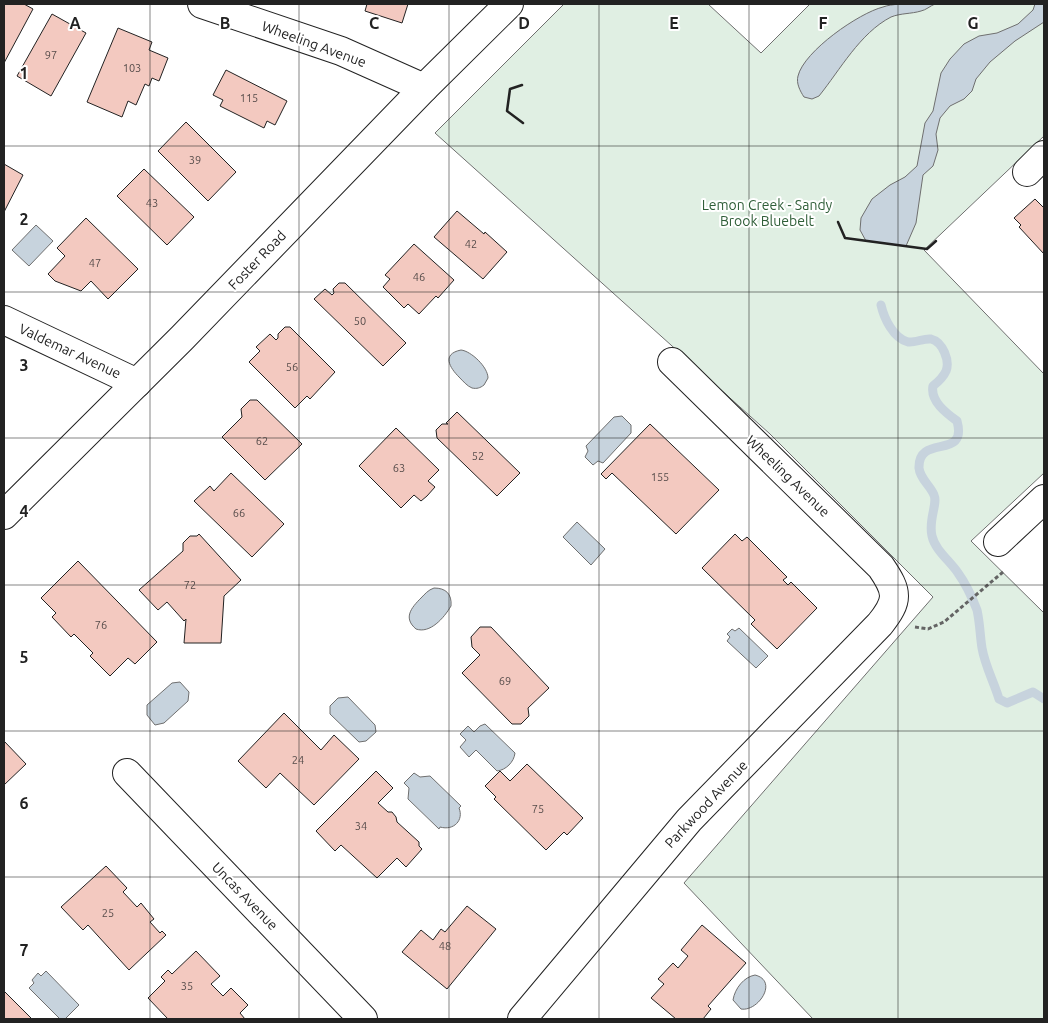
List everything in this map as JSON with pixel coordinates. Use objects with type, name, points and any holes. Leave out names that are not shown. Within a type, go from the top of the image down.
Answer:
[{"type":"street","name":"Wheeling Avenue","points":[[202,4],[341,51],[424,88]]},
{"type":"street","name":"Foster Road","points":[[4,515],[189,331],[424,88],[509,4]]},
{"type":"street","name":"Valdemar Avenue","points":[[4,320],[137,382]]},
{"type":"street","name":"Wheeling Avenue","points":[[672,362],[881,567],[890,581],[895,595]]},
{"type":"street","points":[[998,542],[1044,499]]},
{"type":"street","name":"Parkwood Avenue","points":[[522,1019],[689,820],[880,624],[891,611],[895,595]]},
{"type":"street","name":"Uncas Avenue","points":[[127,774],[363,1019]]},
{"type":"path","points":[[908,621],[915,627],[928,629],[944,622],[1004,572]]},
{"type":"green space","name":"Lemon Creek - Sandy Brook Bluebelt","points":[[564,4],[708,4],[761,53],[810,4],[1044,4],[1044,136],[924,250],[1044,374],[1044,473],[971,541],[1044,613],[1044,1019],[813,1019],[684,883],[933,597],[770,434],[435,133]]},
{"type":"shaded area","points":[[935,4],[914,13],[891,17],[880,24],[860,42],[819,96],[812,99],[804,97],[798,84],[798,76],[802,66],[821,45],[860,17],[885,6]]},
{"type":"shaded area","points":[[1035,4],[1044,4],[1044,22],[1015,41],[990,62],[976,79],[972,91],[964,99],[950,106],[940,118],[936,134],[938,150],[933,166],[923,175],[916,223],[906,246],[866,241],[860,230],[861,218],[872,199],[890,185],[905,177],[917,166],[925,123],[933,111],[941,73],[950,59],[964,44],[979,36],[997,33],[1018,24],[1033,10]]},
{"type":"shaded area","points":[[36,225],[53,241],[29,266],[12,250]]},
{"type":"shaded area","points":[[461,350],[474,356],[485,369],[488,378],[481,387],[472,388],[468,386],[450,366],[449,358],[451,355]]},
{"type":"shaded area","points":[[622,416],[631,425],[631,433],[603,463],[598,461],[593,465],[585,457],[588,451],[586,446],[614,417]]},
{"type":"shaded area","points":[[577,522],[605,549],[591,565],[563,537]]},
{"type":"shaded area","points":[[434,588],[447,592],[451,606],[436,624],[426,629],[416,629],[410,621],[410,613],[417,602]]},
{"type":"shaded area","points":[[739,628],[768,656],[756,668],[727,641],[730,637],[727,634],[732,629],[735,631]]},
{"type":"shaded area","points":[[180,682],[189,692],[188,701],[164,723],[155,725],[147,715],[147,705],[172,683]]},
{"type":"shaded area","points":[[348,697],[375,725],[376,732],[366,741],[359,742],[330,714],[330,706],[338,698]]},
{"type":"shaded area","points":[[485,724],[515,753],[511,762],[506,767],[497,771],[476,750],[469,757],[460,747],[466,740],[460,734],[468,726],[474,732]]},
{"type":"shaded area","points":[[414,773],[420,777],[430,776],[461,806],[459,808],[460,817],[457,824],[445,828],[440,827],[439,829],[408,799],[409,788],[404,783]]},
{"type":"shaded area","points":[[46,971],[79,1005],[65,1019],[60,1019],[29,988],[34,983],[32,980],[38,973],[41,976]]},
{"type":"shaded area","points":[[755,975],[762,978],[766,989],[754,1006],[741,1009],[733,1000],[736,991],[744,981]]},
{"type":"building","points":[[4,4],[24,4],[33,9],[4,63]]},
{"type":"building","points":[[367,4],[408,4],[402,23],[365,11]]},
{"type":"building","points":[[52,14],[86,33],[51,96],[17,76]]},
{"type":"building","points":[[118,28],[152,42],[149,50],[168,58],[159,81],[152,78],[149,86],[145,84],[136,105],[128,101],[122,117],[87,102]]},
{"type":"building","points":[[226,70],[287,101],[275,125],[267,121],[264,128],[220,106],[223,100],[213,95]]},
{"type":"building","points":[[186,122],[236,172],[208,201],[158,151]]},
{"type":"building","points":[[4,164],[23,175],[4,212]]},
{"type":"building","points":[[144,169],[194,217],[167,245],[117,196]]},
{"type":"building","points":[[1035,199],[1044,208],[1044,254],[1019,227],[1021,225],[1014,218]]},
{"type":"building","points":[[457,211],[484,234],[485,232],[507,252],[483,279],[434,237]]},
{"type":"building","points":[[86,218],[138,269],[108,299],[91,281],[81,291],[55,281],[48,274],[65,256],[57,248]]},
{"type":"building","points":[[414,244],[454,280],[438,298],[436,296],[419,314],[408,304],[404,308],[383,287],[390,279],[385,275]]},
{"type":"building","points":[[339,283],[345,283],[406,343],[383,366],[314,299],[325,289],[332,295],[334,293],[333,289]]},
{"type":"building","points":[[285,327],[290,327],[335,372],[310,399],[307,396],[295,408],[249,362],[260,351],[256,347],[270,334],[276,340],[278,334]]},
{"type":"building","points":[[250,400],[257,400],[302,444],[265,480],[222,437],[242,417],[241,409]]},
{"type":"building","points":[[457,412],[520,473],[497,496],[437,438],[436,430],[442,424],[448,424],[446,423]]},
{"type":"building","points":[[650,424],[719,490],[676,534],[612,473],[606,479],[601,474]]},
{"type":"building","points":[[396,428],[439,470],[428,481],[435,487],[427,496],[421,501],[414,495],[401,508],[359,466]]},
{"type":"building","points":[[231,473],[284,524],[252,557],[194,501],[210,486],[214,491]]},
{"type":"building","points":[[199,534],[241,580],[224,596],[221,643],[184,643],[186,619],[184,621],[167,602],[158,610],[139,590],[183,551],[183,543],[190,536],[197,536]]},
{"type":"building","points":[[735,534],[742,541],[747,537],[787,577],[783,580],[788,585],[791,582],[817,608],[777,649],[751,624],[755,620],[702,568]]},
{"type":"building","points":[[78,561],[157,642],[135,664],[128,658],[110,676],[90,656],[93,653],[74,634],[71,637],[52,617],[56,613],[41,598]]},
{"type":"building","points":[[480,627],[491,627],[549,688],[528,708],[529,716],[521,724],[512,724],[462,673],[480,655],[472,647],[471,637]]},
{"type":"building","points":[[284,713],[321,750],[334,735],[359,759],[314,805],[280,773],[266,788],[238,761]]},
{"type":"building","points":[[4,741],[26,764],[4,785]]},
{"type":"building","points":[[527,764],[583,818],[567,835],[564,832],[546,850],[494,799],[496,797],[485,786],[500,771],[510,781]]},
{"type":"building","points":[[376,771],[393,788],[378,803],[388,812],[392,812],[397,822],[419,842],[419,846],[422,849],[406,867],[397,858],[377,878],[341,845],[335,851],[316,831]]},
{"type":"building","points":[[106,866],[127,888],[123,892],[137,907],[141,903],[154,919],[150,922],[160,933],[162,931],[166,935],[129,970],[88,925],[83,930],[61,907]]},
{"type":"building","points":[[467,906],[496,929],[447,989],[402,952],[421,930],[433,940],[441,929],[445,932]]},
{"type":"building","points":[[702,925],[746,963],[708,1006],[711,1009],[703,1019],[676,1019],[651,998],[664,984],[658,979],[673,963],[678,968],[688,956],[681,950]]},
{"type":"building","points":[[196,951],[220,976],[211,984],[223,996],[231,988],[248,1005],[240,1013],[245,1019],[168,1019],[148,998],[165,981],[161,977],[168,970],[172,974]]},
{"type":"building","points":[[4,991],[32,1019],[4,1019]]},
{"type":"waterway","points":[[881,305],[884,316],[898,336],[908,342],[931,339],[939,344],[946,357],[946,371],[942,378],[933,386],[933,391],[936,402],[957,421],[958,433],[956,440],[950,444],[933,448],[926,452],[921,458],[919,468],[935,499],[931,524],[932,536],[939,551],[961,577],[975,605],[983,655],[999,699],[1007,703],[1033,692],[1044,699]]},
{"type":"wall","points":[[522,85],[510,89],[507,111],[523,123]]},
{"type":"wall","points":[[838,222],[845,238],[927,249],[936,241]]}]
